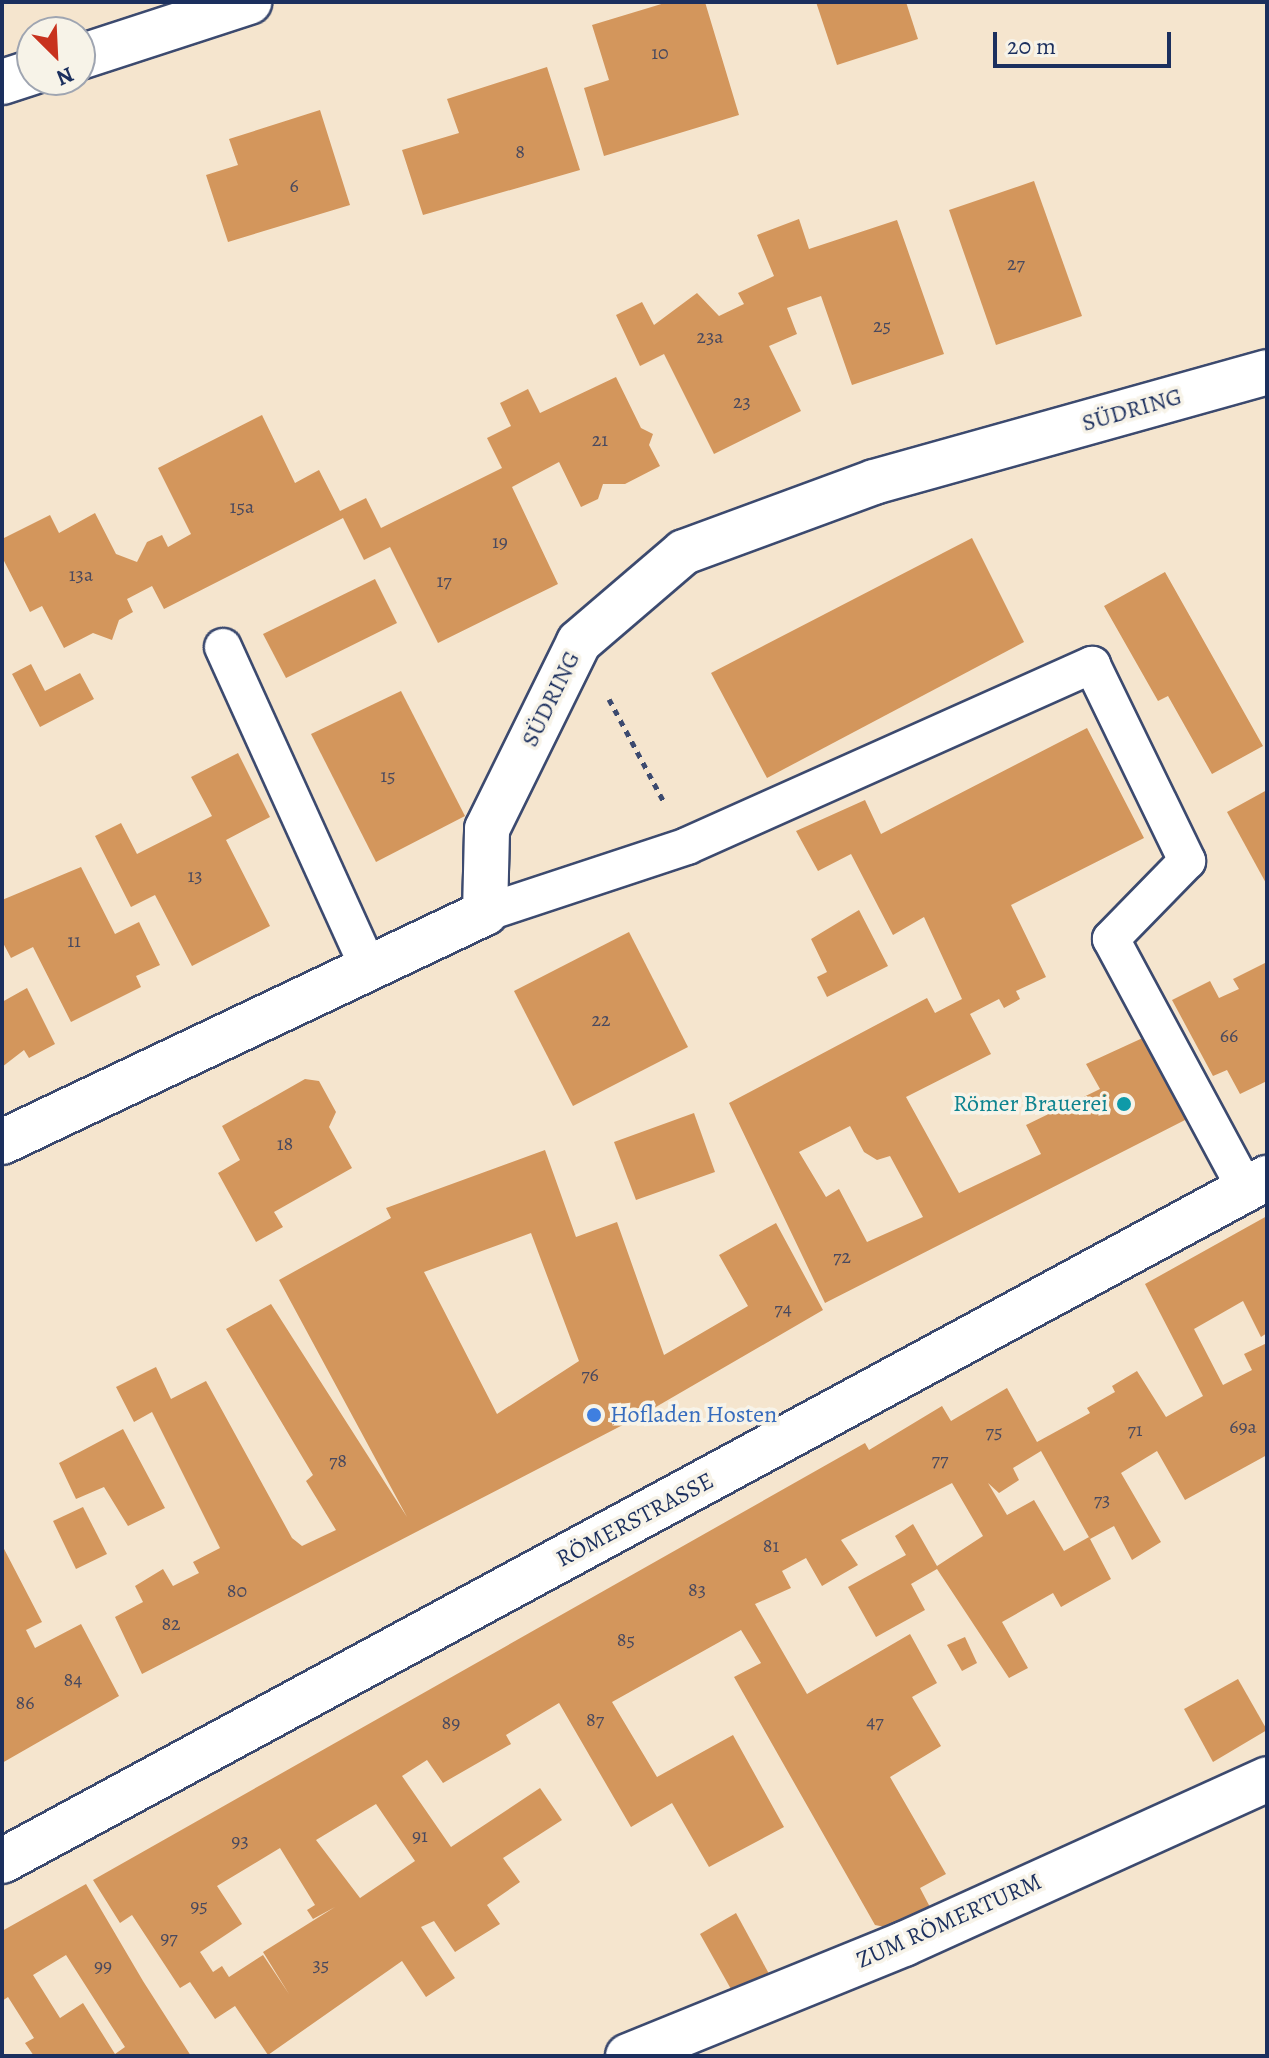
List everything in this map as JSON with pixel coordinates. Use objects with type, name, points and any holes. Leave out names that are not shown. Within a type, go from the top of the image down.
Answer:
[{"type":"street","points":[[96,52],[249,2]]},
{"type":"street","name":"SÜDRING","points":[[485,913],[487,829],[579,642],[684,552],[874,482],[1267,372]]},
{"type":"street","points":[[2,1142],[367,964],[485,913]]},
{"type":"street","name":"RÖMERSTRASSE","points":[[2,1861],[1256,1184]]},
{"type":"street","name":"ZUM RÖMERTURM","points":[[628,2056],[904,1944],[1267,1779]]},
{"type":"lane","points":[[223,647],[367,964]]},
{"type":"lane","points":[[485,913],[687,846],[1092,665],[1187,861],[1111,939],[1256,1184]]},
{"type":"path","points":[[579,642],[687,846]]},
{"type":"building","points":[[668,2],[705,2],[739,115],[604,156],[584,88],[609,80],[592,25]]},
{"type":"building","points":[[816,2],[906,2],[918,39],[837,65]]},
{"type":"building","points":[[547,67],[580,170],[423,215],[402,150],[459,133],[447,99]]},
{"type":"building","points":[[320,110],[350,205],[228,242],[206,175],[238,165],[229,139]]},
{"type":"building","points":[[1034,181],[1082,316],[996,345],[949,210]]},
{"type":"building","points":[[799,219],[809,249],[897,220],[944,354],[852,385],[821,296],[787,308],[797,334],[769,346],[801,411],[714,454],[664,354],[640,366],[616,315],[642,302],[654,325],[697,293],[719,316],[744,304],[738,293],[774,276],[757,235]]},
{"type":"building","points":[[616,377],[641,428],[653,434],[649,445],[660,466],[625,484],[603,484],[598,499],[581,507],[559,462],[512,487],[558,584],[438,643],[390,547],[364,560],[343,518],[164,609],[152,586],[127,599],[133,612],[119,620],[112,640],[93,633],[64,648],[42,606],[30,612],[2,557],[2,539],[50,515],[59,533],[95,513],[116,554],[137,562],[147,542],[162,535],[168,547],[191,534],[158,468],[262,415],[295,483],[319,470],[340,511],[366,498],[381,528],[502,468],[487,438],[511,426],[500,403],[528,389],[540,413]]},
{"type":"building","points":[[972,538],[1024,642],[767,778],[711,673]]},
{"type":"building","points":[[1165,572],[1263,746],[1212,774],[1168,696],[1158,701],[1104,606]]},
{"type":"building","points":[[375,579],[397,623],[286,678],[263,634]]},
{"type":"building","points":[[31,664],[45,691],[80,673],[94,699],[40,727],[12,674]]},
{"type":"building","points":[[401,691],[465,816],[376,862],[311,734]]},
{"type":"building","points":[[1087,728],[1144,838],[1011,905],[1046,977],[1016,991],[1020,999],[1004,1008],[999,999],[970,1014],[991,1054],[906,1097],[959,1193],[1041,1154],[1026,1125],[1100,1089],[1086,1064],[1147,1036],[1187,1119],[825,1303],[729,1103],[927,998],[935,1013],[962,999],[924,917],[893,935],[851,854],[818,871],[796,831],[865,800],[881,834]],"holes":[[[850,1126],[864,1152],[877,1160],[890,1156],[923,1217],[867,1242],[839,1189],[826,1197],[799,1152]]]},
{"type":"building","points":[[238,753],[270,817],[226,840],[270,926],[192,966],[155,895],[131,907],[95,836],[121,823],[137,854],[212,816],[191,777]]},
{"type":"building","points":[[1267,790],[1267,885],[1227,812]]},
{"type":"building","points":[[81,867],[115,934],[139,922],[160,965],[136,976],[141,987],[71,1022],[33,947],[11,958],[2,941],[2,900]]},
{"type":"building","points":[[859,910],[888,966],[827,997],[817,977],[827,972],[811,939]]},
{"type":"building","points":[[629,932],[688,1047],[573,1106],[514,991]]},
{"type":"building","points":[[1267,962],[1267,1081],[1240,1094],[1227,1070],[1213,1076],[1172,1000],[1210,981],[1219,998],[1239,989],[1233,979]]},
{"type":"building","points":[[27,988],[55,1044],[29,1058],[24,1050],[2,1067],[2,1002]]},
{"type":"building","points":[[305,1079],[319,1081],[336,1112],[329,1127],[352,1168],[274,1212],[283,1227],[256,1242],[218,1173],[240,1160],[222,1126]]},
{"type":"building","points":[[694,1113],[715,1172],[636,1200],[614,1142]]},
{"type":"building","points":[[545,1150],[576,1237],[617,1222],[664,1355],[748,1306],[719,1255],[776,1223],[823,1310],[642,1415],[142,1674],[115,1617],[143,1602],[135,1586],[163,1569],[173,1586],[199,1573],[193,1562],[220,1548],[152,1412],[134,1422],[116,1387],[156,1367],[171,1399],[206,1381],[292,1538],[302,1546],[336,1530],[306,1481],[313,1475],[226,1329],[271,1304],[407,1517],[279,1280],[391,1218],[386,1208]],"holes":[[[531,1233],[579,1361],[497,1414],[424,1272]]]},
{"type":"building","points":[[1267,1216],[1267,1333],[1261,1337],[1243,1301],[1194,1329],[1223,1385],[1252,1370],[1244,1354],[1267,1343],[1267,1455],[1185,1500],[1157,1451],[1121,1473],[1161,1542],[1132,1560],[1114,1526],[1090,1539],[1111,1579],[1061,1607],[1053,1593],[1002,1622],[1028,1668],[1009,1678],[937,1569],[911,1584],[925,1610],[876,1637],[848,1587],[906,1555],[895,1536],[913,1524],[937,1566],[983,1536],[952,1483],[841,1540],[858,1565],[822,1586],[806,1558],[782,1571],[791,1588],[755,1604],[807,1694],[910,1634],[937,1683],[912,1697],[941,1746],[890,1777],[946,1874],[920,1888],[931,1909],[890,1928],[875,1925],[734,1677],[761,1663],[741,1630],[612,1702],[657,1777],[733,1735],[784,1827],[709,1867],[672,1803],[631,1827],[559,1703],[506,1735],[511,1744],[443,1783],[427,1760],[402,1776],[451,1847],[540,1788],[562,1820],[503,1858],[520,1882],[487,1905],[500,1924],[455,1952],[434,1921],[421,1927],[455,1978],[426,1997],[402,1961],[268,2055],[235,2006],[215,2019],[190,1982],[180,1988],[132,1915],[120,1923],[93,1880],[865,1443],[869,1450],[942,1406],[951,1421],[1007,1388],[1037,1442],[1090,1413],[1087,1408],[1115,1392],[1112,1386],[1137,1371],[1166,1417],[1203,1396],[1145,1284]],"holes":[[[1041,1451],[1089,1537],[1064,1551],[1034,1500],[1007,1515],[988,1483],[999,1493],[1019,1480],[1013,1468]],[[376,1804],[415,1861],[360,1898],[316,1840]],[[280,1848],[315,1905],[307,1910],[313,1919],[335,1907],[263,1952],[289,1994],[263,1955],[229,1977],[222,1966],[213,1972],[200,1952],[242,1924],[217,1886]]]},
{"type":"building","points":[[123,1429],[165,1508],[128,1526],[104,1487],[76,1499],[59,1463]]},
{"type":"building","points":[[83,1507],[107,1554],[76,1569],[53,1521]]},
{"type":"building","points":[[2,1545],[42,1622],[26,1630],[35,1648],[81,1624],[119,1696],[2,1763]]},
{"type":"building","points":[[965,1637],[977,1663],[962,1671],[947,1645]]},
{"type":"building","points":[[1238,1679],[1267,1730],[1213,1762],[1184,1709]]},
{"type":"building","points":[[86,1884],[191,2056],[34,2056],[25,2043],[34,2038],[8,1997],[2,2001],[2,1931]],"holes":[[[66,1955],[125,2047],[115,2054],[83,2003],[60,2018],[33,1975]]]},
{"type":"building","points":[[736,1913],[774,1983],[736,1998],[700,1934]]},
{"type":"place","name":"Römer Brauerei","points":[[1124,1104]]},
{"type":"place","name":"Hofladen Hosten","points":[[594,1415]]}]
